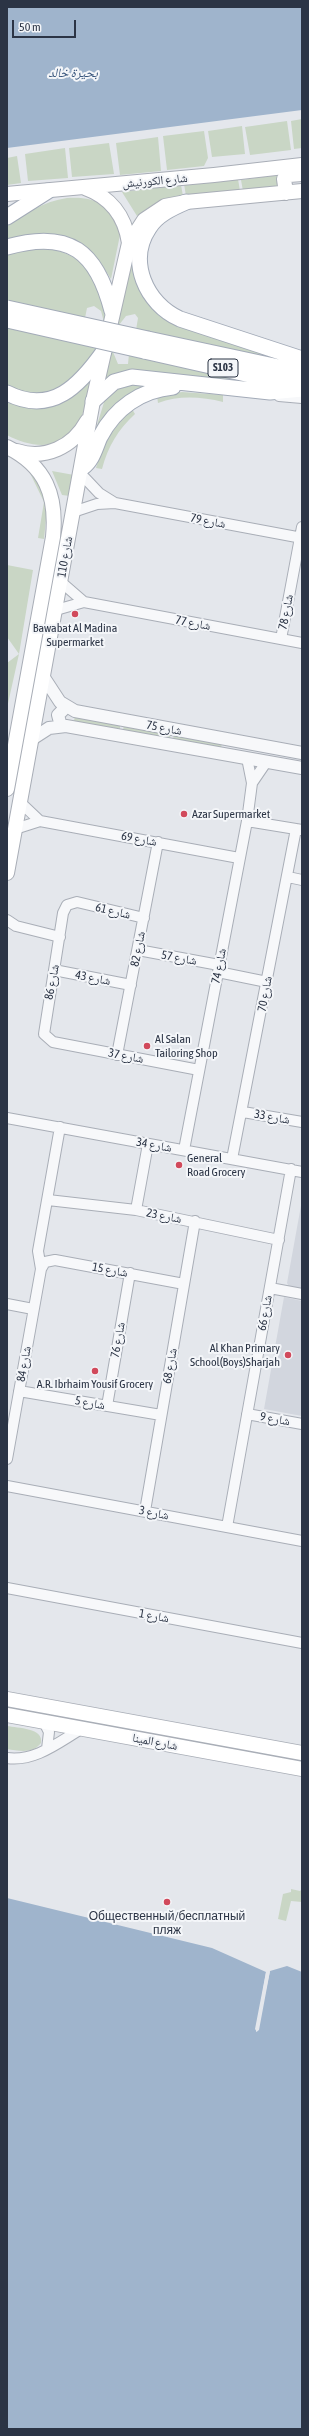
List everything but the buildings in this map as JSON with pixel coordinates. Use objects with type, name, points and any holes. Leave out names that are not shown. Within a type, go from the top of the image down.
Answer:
[{"type":"main road","name":"شارع الكورنيش","points":[[7,194],[302,165]]},
{"type":"main road","points":[[286,193],[284,179],[289,175],[302,174]]},
{"type":"main road","points":[[83,187],[101,195],[115,208],[125,224],[129,243]]},
{"type":"main road","points":[[7,217],[48,191]]},
{"type":"main road","name":"شارع الكورنيش","points":[[129,243],[140,224],[154,211],[165,206],[186,202],[302,191]]},
{"type":"main road","points":[[186,202],[168,210],[155,220],[143,240],[140,254],[140,269],[152,296],[167,311],[180,319],[302,359]]},
{"type":"main road","points":[[7,247],[28,242],[47,241],[78,251],[98,269],[105,284],[112,312]]},
{"type":"main road","name":"شارع 110","points":[[7,873],[56,610],[90,416],[112,312],[129,243]]},
{"type":"main road","points":[[7,308],[146,345]]},
{"type":"main road","points":[[7,320],[146,345]]},
{"type":"main road","name":"S103","points":[[146,345],[302,372]]},
{"type":"main road","name":"S103","points":[[146,345],[302,388]]},
{"type":"main road","points":[[7,393],[22,399],[36,401],[57,397],[82,380],[104,351]]},
{"type":"main road","points":[[93,401],[114,382],[126,378],[188,385],[277,392],[302,388]]},
{"type":"main road","points":[[81,471],[92,457],[109,423],[127,404],[154,390],[188,385]]},
{"type":"main road","points":[[9,448],[36,454],[58,449],[76,438],[90,416]]},
{"type":"main road","name":"شارع 110","points":[[7,789],[53,537],[54,505],[48,486],[40,474],[31,463],[9,448]]},
{"type":"main road","points":[[38,623],[43,625],[45,628],[42,651],[46,662]]},
{"type":"main road","name":"شارع المينا","points":[[7,1699],[302,1753]]},
{"type":"main road","name":"شارع المينا","points":[[7,1715],[302,1769]]},
{"type":"street","points":[[252,390],[302,398]]},
{"type":"street","name":"شارع 79","points":[[81,471],[96,490],[115,503]]},
{"type":"street","name":"شارع 79","points":[[73,512],[97,504],[115,503],[301,538]]},
{"type":"street","name":"شارع 78","points":[[281,639],[302,527]]},
{"type":"street","points":[[61,582],[84,602]]},
{"type":"street","name":"شارع 77","points":[[56,610],[84,602],[302,643]]},
{"type":"street","name":"شارع 75","points":[[43,676],[52,692],[66,706],[88,714],[302,752]]},
{"type":"street","points":[[61,726],[58,715],[66,706]]},
{"type":"street","name":"شارع 75","points":[[32,739],[49,728],[61,726],[302,767]]},
{"type":"street","name":"شارع 74","points":[[184,1150],[247,821],[252,782],[247,758]]},
{"type":"street","name":"شارع 74","points":[[252,782],[267,761]]},
{"type":"street","points":[[20,802],[40,821]]},
{"type":"street","name":"شارع 69","points":[[15,829],[40,821],[239,858]]},
{"type":"street","points":[[247,821],[299,830]]},
{"type":"street","name":"شارع 70","points":[[232,1159],[288,877],[299,830]]},
{"type":"street","name":"شارع 82","points":[[117,1055],[158,842]]},
{"type":"street","points":[[288,877],[302,880]]},
{"type":"street","name":"شارع 61","points":[[82,904],[144,918]]},
{"type":"street","name":"شارع 86","points":[[53,1042],[46,1038],[43,1030],[60,937],[64,918],[72,907],[82,904]]},
{"type":"street","points":[[7,920],[11,928],[60,937]]},
{"type":"street","name":"شارع 57","points":[[138,950],[267,982]]},
{"type":"street","name":"شارع 43","points":[[54,970],[131,985]]},
{"type":"street","name":"شارع 37","points":[[53,1042],[199,1070]]},
{"type":"street","name":"شارع 33","points":[[242,1112],[302,1122]]},
{"type":"street","name":"شارع 34","points":[[7,1118],[302,1172]]},
{"type":"street","name":"شارع 84","points":[[7,1459],[41,1269],[38,1251],[60,1128]]},
{"type":"street","points":[[136,1210],[148,1144]]},
{"type":"street","name":"شارع 66","points":[[227,1527],[279,1240],[290,1170]]},
{"type":"street","name":"شارع 23","points":[[48,1200],[136,1210],[195,1221],[279,1240]]},
{"type":"street","name":"شارع 68","points":[[145,1511],[195,1221]]},
{"type":"street","name":"شارع 15","points":[[41,1269],[45,1262],[52,1259],[184,1284]]},
{"type":"street","name":"شارع 76","points":[[107,1406],[130,1274]]},
{"type":"street","points":[[270,1288],[302,1294]]},
{"type":"street","points":[[7,1304],[33,1309]]},
{"type":"street","name":"شارع 5","points":[[19,1391],[161,1415]]},
{"type":"street","name":"شارع 9","points":[[247,1414],[302,1424]]},
{"type":"street","name":"شارع 3","points":[[7,1486],[302,1541]]},
{"type":"street","name":"شارع 1","points":[[7,1588],[302,1643]]},
{"type":"street","points":[[44,1722],[49,1732],[47,1749]]},
{"type":"street","points":[[7,1758],[27,1757],[47,1749],[83,1728]]},
{"type":"shaded area","points":[[302,1200],[302,1290],[289,1287],[287,1283]]},
{"type":"shaded area","name":"Al Khan Primary School(Boys)Sharjah","points":[[284,1297],[302,1301],[302,1416],[264,1409]]},
{"type":"green space","points":[[302,119],[302,148],[294,149],[291,121]]},
{"type":"green space","points":[[287,121],[291,150],[250,155],[245,127]]},
{"type":"green space","points":[[242,126],[245,154],[212,157],[208,131]]},
{"type":"green space","points":[[204,131],[208,158],[204,166],[167,170],[163,136]]},
{"type":"green space","points":[[158,137],[161,171],[120,175],[116,143]]},
{"type":"green space","points":[[109,143],[114,174],[72,177],[69,148]]},
{"type":"green space","points":[[65,148],[68,178],[28,181],[25,154]]},
{"type":"green space","points":[[17,156],[21,183],[7,185],[7,158]]},
{"type":"green space","points":[[278,175],[279,187],[243,191],[241,180]]},
{"type":"green space","points":[[238,179],[240,191],[186,196],[184,184]]},
{"type":"green space","points":[[181,185],[183,196],[161,200],[137,216],[122,192]]},
{"type":"green space","points":[[67,198],[95,201],[102,204],[114,216],[120,235],[111,279],[101,264],[91,253],[80,244],[67,238],[54,234],[40,234],[7,240],[7,226],[21,216],[50,202]]},
{"type":"green space","points":[[40,247],[52,249],[71,256],[78,260],[91,274],[103,305],[105,318],[104,322],[101,311],[94,306],[87,308],[85,318],[7,301],[7,255]]},
{"type":"green space","points":[[131,260],[142,293],[275,359],[136,330],[138,318],[135,314],[126,316],[119,325],[117,324]]},
{"type":"green space","points":[[7,328],[96,348],[92,358],[79,375],[71,382],[42,394],[25,393],[7,387]]},
{"type":"green space","points":[[111,352],[113,352],[118,364],[128,364],[129,354],[283,389],[110,377],[104,380]]},
{"type":"green space","points":[[90,380],[86,401],[79,422],[73,431],[65,438],[57,443],[37,445],[17,440],[7,435],[7,400],[12,403]]},
{"type":"green space","points":[[154,384],[94,435],[105,399],[116,385]]},
{"type":"green space","points":[[182,392],[223,395],[223,402],[207,399],[182,398],[166,400],[158,403],[157,396]]},
{"type":"green space","points":[[132,409],[135,414],[114,439],[107,453],[102,469],[96,468],[102,451],[110,436]]},
{"type":"green space","points":[[29,471],[41,488],[47,506],[44,507],[47,509],[44,539],[38,538],[44,502]]},
{"type":"green space","points":[[52,471],[74,475],[70,496],[62,495]]},
{"type":"green space","points":[[7,565],[33,570],[19,654],[7,637]]},
{"type":"green space","points":[[19,654],[7,708],[7,663]]},
{"type":"green space","points":[[75,716],[120,724],[120,729],[74,721]]},
{"type":"green space","points":[[124,725],[171,733],[170,738],[123,730]]},
{"type":"green space","points":[[174,734],[222,743],[221,748],[173,739]]},
{"type":"green space","points":[[7,1726],[23,1728],[38,1734],[41,1738],[41,1743],[34,1749],[26,1751],[7,1749]]},
{"type":"green space","points":[[291,1889],[300,1891],[302,1889],[302,1902],[291,1901],[286,1921],[278,1919],[283,1894],[291,1892]]},
{"type":"water","name":"بحيرة خالد","points":[[7,7],[302,7],[302,110],[7,148]]},
{"type":"water","points":[[7,1898],[212,1948],[266,1972],[255,2029],[257,2032],[270,1971],[287,1966],[302,1972],[302,2429],[7,2429]]},
{"type":"pier","points":[[270,1971],[259,2030],[256,2032],[266,1972]]},
{"type":"place","name":"Bawabat Al Madina Supermarket","points":[[75,614]]},
{"type":"place","name":"Azar Supermarket","points":[[184,814]]},
{"type":"place","name":"Al Salan Tailoring Shop","points":[[147,1046]]},
{"type":"place","name":"General Road Grocery","points":[[179,1165]]},
{"type":"place","name":"Al Khan Primary School(Boys)Sharjah","points":[[288,1355]]},
{"type":"place","name":"A.R. Ibrhaim Yousif Grocery","points":[[95,1371]]},
{"type":"place","name":"Общественный/бесплатный пляж","points":[[167,1902]]}]
